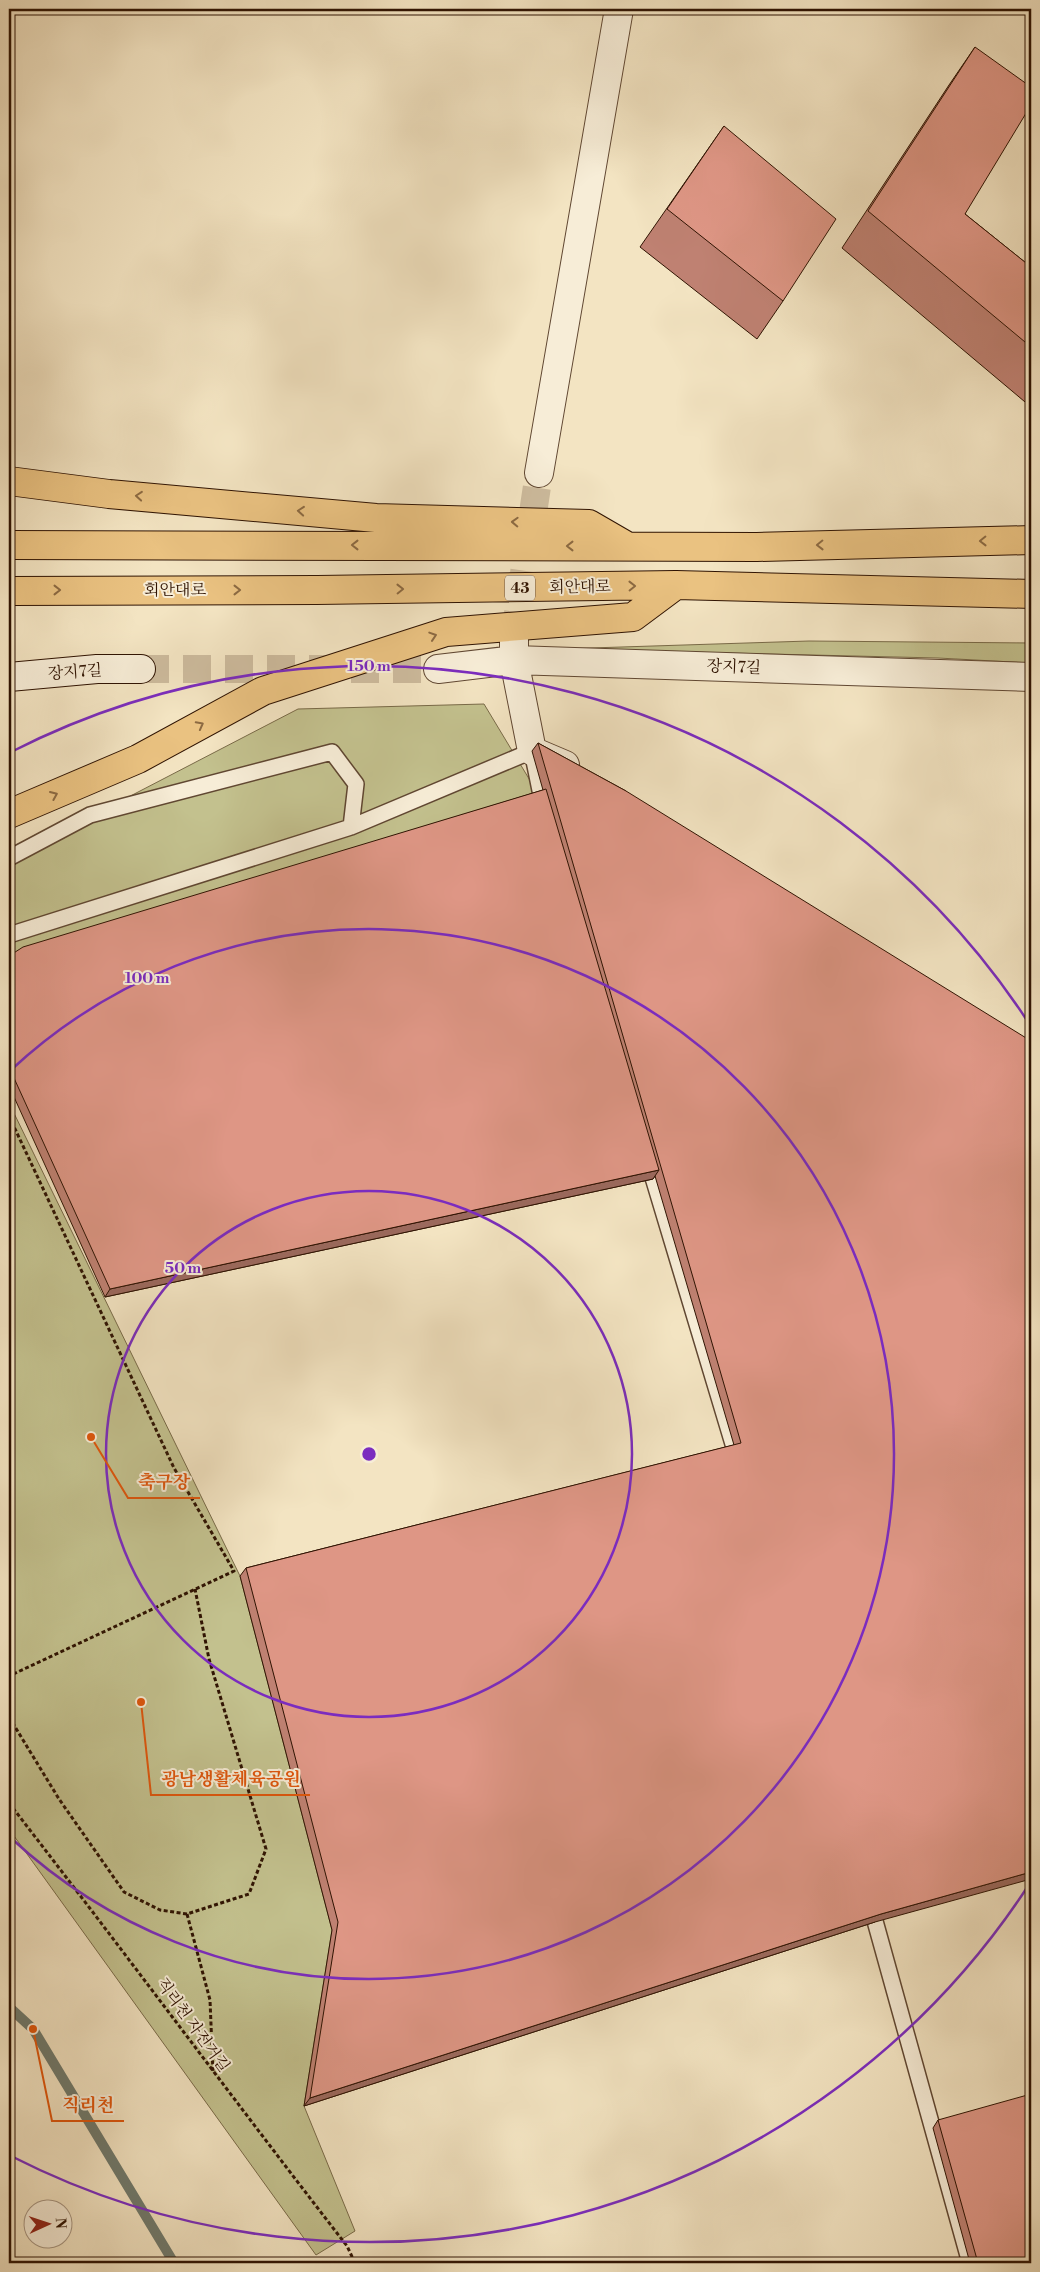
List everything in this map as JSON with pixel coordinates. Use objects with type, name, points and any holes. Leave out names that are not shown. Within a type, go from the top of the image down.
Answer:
[{"type":"highway","points":[[9,481],[109,494],[376,518],[589,524],[628,546]]},
{"type":"highway","points":[[9,545],[757,547],[1031,540]]},
{"type":"highway","points":[[9,814],[138,759],[263,691],[446,632],[633,617],[676,586]]},
{"type":"highway","name":"회안대로","points":[[9,590],[307,590],[676,586],[1031,594]]},
{"type":"street","points":[[540,473],[619,9]]},
{"type":"street","points":[[514,650],[532,751],[590,776]]},
{"type":"street","name":"장지7길","points":[[438,669],[514,650],[1031,677]]},
{"type":"street","name":"장지7길","points":[[9,677],[97,669],[141,669]]},
{"type":"lane","points":[[9,935],[351,827],[532,751],[540,798],[549,826]]},
{"type":"lane","points":[[9,858],[90,816],[332,752],[356,784],[351,827]]},
{"type":"lane","points":[[645,1150],[744,1479]]},
{"type":"lane","points":[[864,1884],[970,2263]]},
{"type":"path","points":[[9,1116],[174,1468],[234,1571],[9,1676]]},
{"type":"path","points":[[9,1717],[58,1799],[124,1892],[160,1910],[186,1914],[248,1894],[266,1848],[209,1659],[195,1589]]},
{"type":"path","name":"직리천 자전거길","points":[[9,1803],[120,1946],[213,2074],[347,2246],[355,2263]]},
{"type":"path","points":[[186,1914],[210,2000],[213,2074]]},
{"type":"shaded area","points":[[809,641],[1031,643],[1031,663],[938,658],[559,649]]},
{"type":"shaded area","points":[[484,704],[540,797],[9,963],[9,859],[298,709]]},
{"type":"shaded area","points":[[9,1103],[240,1576],[332,1930],[304,2106],[355,2231],[316,2255],[9,1829]]},
{"type":"building","points":[[975,47],[1031,87],[1031,105],[965,214],[1031,267],[1031,347],[868,211]]},
{"type":"building","points":[[724,126],[836,219],[783,301],[667,209]]},
{"type":"building","points":[[538,743],[626,791],[1031,1041],[1031,1872],[881,1914],[310,2098],[338,1922],[246,1568],[741,1443]]},
{"type":"building","points":[[546,789],[659,1170],[110,1289],[9,1067],[9,956],[23,947]]},
{"type":"building","points":[[1031,2094],[1031,2263],[978,2263],[938,2120]]},
{"type":"waterway","points":[[9,2007],[33,2029],[174,2263]]},
{"type":"tunnel","points":[[514,640],[539,473]]},
{"type":"tunnel","points":[[141,669],[438,669]]},
{"type":"place","name":"축구장","points":[[91,1437]]},
{"type":"place","name":"광남생활체육공원","points":[[141,1702]]},
{"type":"place","name":"직리천","points":[[33,2029]]}]
